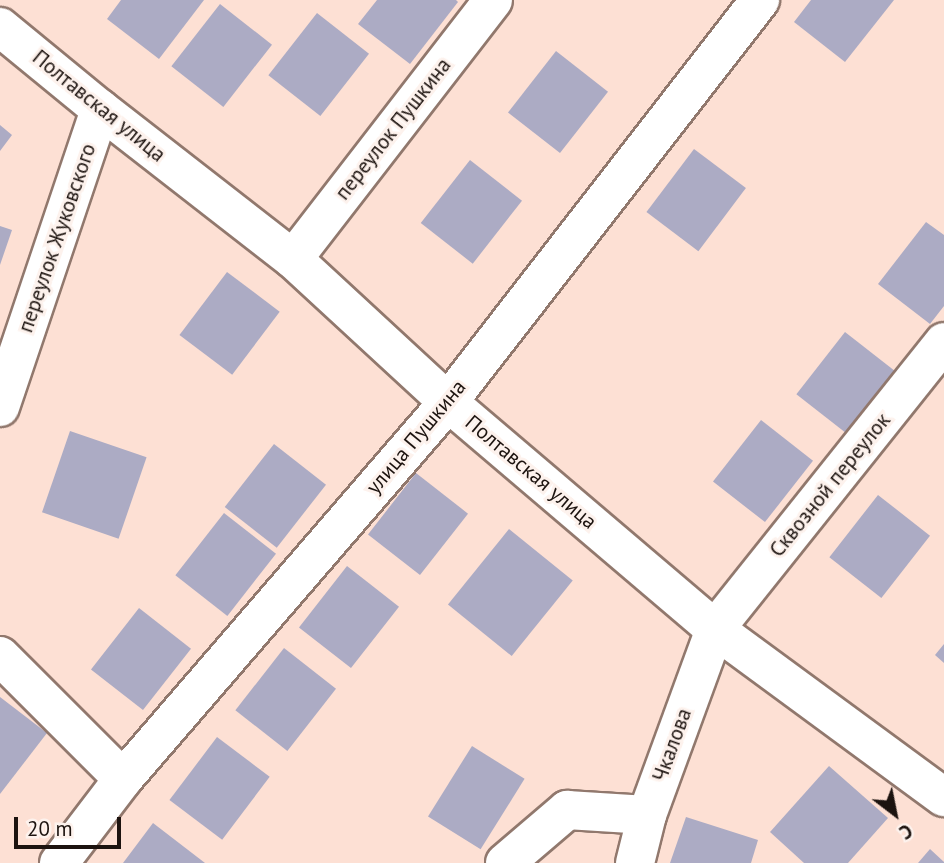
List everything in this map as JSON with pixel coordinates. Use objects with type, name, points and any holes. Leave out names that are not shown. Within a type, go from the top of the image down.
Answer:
[{"type":"street","name":"переулок Пушкина","points":[[293,259],[493,0]]},
{"type":"street","name":"улица Пушкина","points":[[59,863],[123,779],[448,402],[760,0]]},
{"type":"street","name":"Полтавская улица","points":[[0,27],[100,109],[293,259],[448,402],[715,629],[944,797]]},
{"type":"street","name":"переулок Жуковского","points":[[0,407],[100,109]]},
{"type":"street","name":"Сквозной переулок","points":[[715,629],[944,342]]},
{"type":"street","name":"Чкалова","points":[[635,863],[647,815],[715,629]]},
{"type":"street","points":[[0,656],[123,779]]},
{"type":"street","points":[[505,863],[567,810],[647,815]]},
{"type":"building","points":[[121,0],[204,0],[159,59],[107,19]]},
{"type":"building","points":[[377,0],[458,2],[410,64],[358,24]]},
{"type":"building","points":[[811,0],[894,0],[845,62],[794,22]]},
{"type":"building","points":[[220,4],[272,45],[223,107],[171,66]]},
{"type":"building","points":[[317,13],[369,54],[320,116],[268,75]]},
{"type":"building","points":[[556,51],[608,92],[560,153],[508,112]]},
{"type":"building","points":[[0,125],[12,135],[0,151]]},
{"type":"building","points":[[694,149],[746,188],[698,251],[646,212]]},
{"type":"building","points":[[470,160],[522,201],[473,264],[421,223]]},
{"type":"building","points":[[926,222],[944,235],[944,306],[930,324],[878,284]]},
{"type":"building","points":[[0,226],[12,230],[0,265]]},
{"type":"building","points":[[227,272],[280,312],[232,375],[179,335]]},
{"type":"building","points":[[845,332],[898,373],[849,436],[796,394]]},
{"type":"building","points":[[761,420],[813,461],[765,522],[713,481]]},
{"type":"building","points":[[70,431],[147,457],[119,539],[42,512]]},
{"type":"building","points":[[274,444],[326,485],[277,548],[225,507]]},
{"type":"building","points":[[416,473],[468,514],[420,575],[368,534]]},
{"type":"building","points":[[878,495],[930,536],[881,598],[829,557]]},
{"type":"building","points":[[224,513],[276,554],[227,616],[175,575]]},
{"type":"building","points":[[509,529],[573,581],[512,656],[448,604]]},
{"type":"building","points":[[347,566],[399,607],[351,668],[299,627]]},
{"type":"building","points":[[139,608],[191,649],[143,710],[91,669]]},
{"type":"building","points":[[944,644],[944,663],[935,655]]},
{"type":"building","points":[[284,648],[336,689],[287,751],[235,710]]},
{"type":"building","points":[[0,697],[47,733],[0,794]]},
{"type":"building","points":[[217,737],[270,777],[222,840],[169,800]]},
{"type":"building","points":[[472,746],[525,779],[481,849],[428,816]]},
{"type":"building","points":[[829,766],[888,818],[848,863],[804,863],[770,832]]},
{"type":"building","points":[[686,817],[758,840],[751,863],[670,863]]},
{"type":"building","points":[[153,823],[205,863],[123,863]]},
{"type":"building","points":[[930,849],[944,862],[944,863],[918,863]]}]
